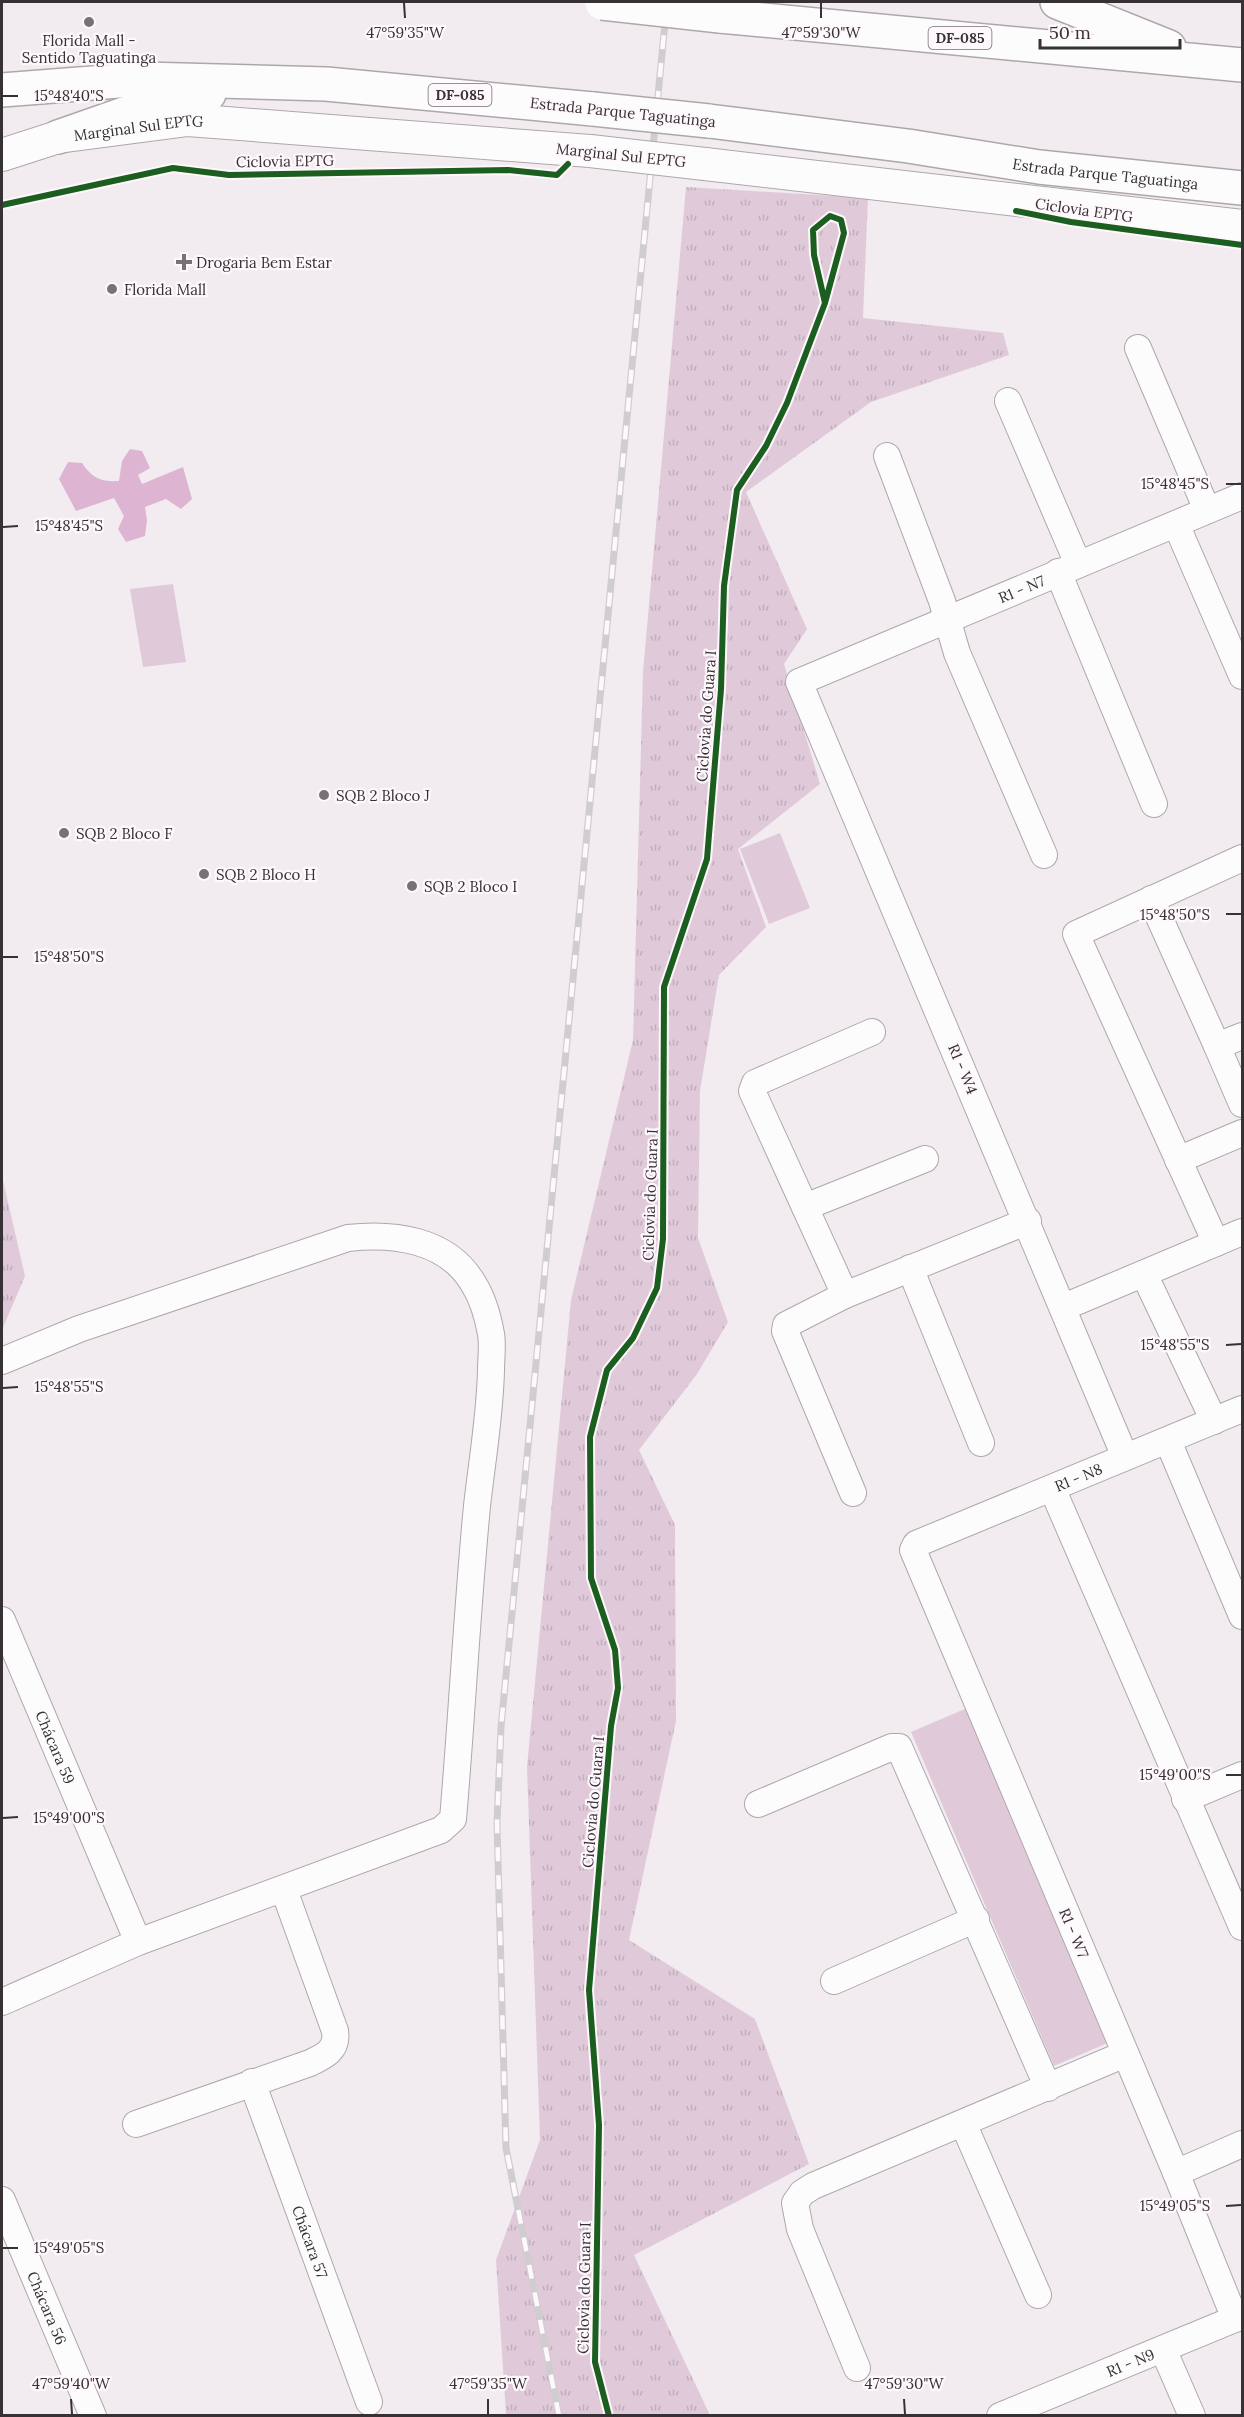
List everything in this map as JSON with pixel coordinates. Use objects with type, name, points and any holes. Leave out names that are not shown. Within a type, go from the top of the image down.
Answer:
[{"type":"highway","name":"DF-085","points":[[596,2],[720,16],[1242,65]]},
{"type":"highway","points":[[1057,2],[1201,60]]},
{"type":"highway","name":"Estrada Parque Taguatinga","points":[[2,90],[144,79],[326,84],[709,121],[908,146],[1039,167],[1242,188]]},
{"type":"highway","points":[[58,137],[138,109],[196,96],[326,84]]},
{"type":"highway","points":[[1039,167],[1099,182],[1242,206]]},
{"type":"main road","name":"Marginal Sul EPTG","points":[[2,155],[58,137],[188,120],[590,151],[1242,225]]},
{"type":"street","points":[[1137,348],[1207,510]]},
{"type":"street","points":[[1008,400],[1154,804]]},
{"type":"street","points":[[887,456],[942,601],[957,653],[1044,855]]},
{"type":"street","name":"R1 - N7","points":[[799,682],[1242,496]]},
{"type":"street","points":[[1176,524],[1242,676]]},
{"type":"street","name":"R1 - W4","points":[[799,682],[1028,1221],[1125,1457]]},
{"type":"street","points":[[1216,1243],[1076,934],[1242,858]]},
{"type":"street","points":[[1151,899],[1242,1104]]},
{"type":"street","points":[[845,1295],[752,1091],[755,1083],[872,1032]]},
{"type":"street","points":[[1217,1047],[1242,1036]]},
{"type":"street","points":[[1178,1160],[1242,1133]]},
{"type":"street","points":[[805,1208],[925,1159]]},
{"type":"street","points":[[853,1493],[785,1331],[789,1322],[845,1295],[1028,1221]]},
{"type":"street","points":[[1064,1307],[1242,1232]]},
{"type":"street","points":[[2,1361],[79,1329],[348,1238],[380,1235],[411,1240],[432,1247],[451,1259],[473,1282],[484,1307],[491,1335],[490,1394],[477,1507],[453,1819],[441,1830],[284,1890],[138,1942],[2,2002]]},
{"type":"street","points":[[910,1268],[981,1443]]},
{"type":"street","points":[[1144,1274],[1214,1421]]},
{"type":"street","name":"R1 - N8","points":[[913,1546],[1242,1409]]},
{"type":"street","points":[[1168,1440],[1242,1616]]},
{"type":"street","points":[[1052,1488],[1242,1927]]},
{"type":"street","name":"R1 - W7","points":[[913,1546],[1125,2054],[1239,2317]]},
{"type":"street","name":"Chácara 59","points":[[2,1620],[138,1942]]},
{"type":"street","points":[[758,1804],[892,1747],[899,1747],[1048,2088]]},
{"type":"street","points":[[1185,1799],[1242,1775]]},
{"type":"street","points":[[136,2124],[327,2055],[336,2040],[294,1910],[284,1890]]},
{"type":"street","points":[[834,1980],[976,1919]]},
{"type":"street","points":[[857,2368],[800,2229],[795,2203],[802,2193],[813,2186],[1125,2054]]},
{"type":"street","name":"Chácara 57","points":[[252,2082],[369,2402]]},
{"type":"street","points":[[963,2123],[1038,2295]]},
{"type":"street","points":[[1176,2173],[1242,2144]]},
{"type":"street","name":"Chácara 56","points":[[2,2200],[93,2415]]},
{"type":"street","name":"R1 - N9","points":[[1012,2413],[1239,2317]]},
{"type":"street","points":[[1163,2349],[1192,2415]]},
{"type":"green space","points":[[686,187],[868,198],[863,318],[1003,333],[1009,355],[871,402],[746,492],[807,629],[784,664],[820,784],[738,849],[766,927],[719,975],[700,1091],[698,1238],[728,1322],[697,1374],[639,1450],[675,1525],[676,1721],[629,1940],[755,2019],[809,2164],[634,2255],[710,2415],[506,2415],[496,2260],[540,2140],[527,1767],[571,1300],[633,1040],[643,672]]},
{"type":"green space","points":[[173,584],[186,662],[143,667],[130,589]]},
{"type":"green space","points":[[780,833],[810,908],[769,924],[740,849]]},
{"type":"green space","points":[[2,1176],[25,1276],[2,1330]]},
{"type":"green space","points":[[967,1708],[1110,2042],[1054,2066],[911,1732]]},
{"type":"shaded area","points":[[130,449],[142,451],[150,468],[138,475],[142,484],[183,467],[192,499],[181,509],[166,499],[145,507],[147,520],[145,536],[126,542],[118,529],[124,516],[114,498],[76,511],[59,479],[68,462],[82,463],[93,476],[102,480],[119,481],[122,461]]},
{"type":"railway","points":[[559,2416],[506,2148],[497,1824],[501,1727],[667,2]]},
{"type":"cycle path","name":"Ciclovia EPTG","points":[[2,205],[173,168],[229,175],[508,170],[557,175],[568,164]]},
{"type":"cycle path","name":"Ciclovia EPTG","points":[[1016,211],[1071,222],[1242,245]]},
{"type":"cycle path","name":"Ciclovia do Guara I","points":[[609,2416],[595,2362],[599,2125],[589,1990],[611,1726],[618,1688],[615,1650],[591,1578],[590,1437],[607,1370],[633,1338],[657,1288],[663,1239],[664,987],[707,859],[721,689],[724,586],[737,490],[766,446],[787,403],[825,303],[844,233],[841,220],[830,216],[813,230],[814,255],[825,303]]},
{"type":"place","name":"Florida Mall - Sentido Taguatinga","points":[[89,22]]},
{"type":"place","name":"Drogaria Bem Estar","points":[[184,262]]},
{"type":"place","name":"Florida Mall","points":[[112,289]]},
{"type":"place","name":"SQB 2 Bloco J","points":[[324,795]]},
{"type":"place","name":"SQB 2 Bloco F","points":[[64,833]]},
{"type":"place","name":"SQB 2 Bloco H","points":[[204,874]]},
{"type":"place","name":"SQB 2 Bloco I","points":[[412,886]]}]
